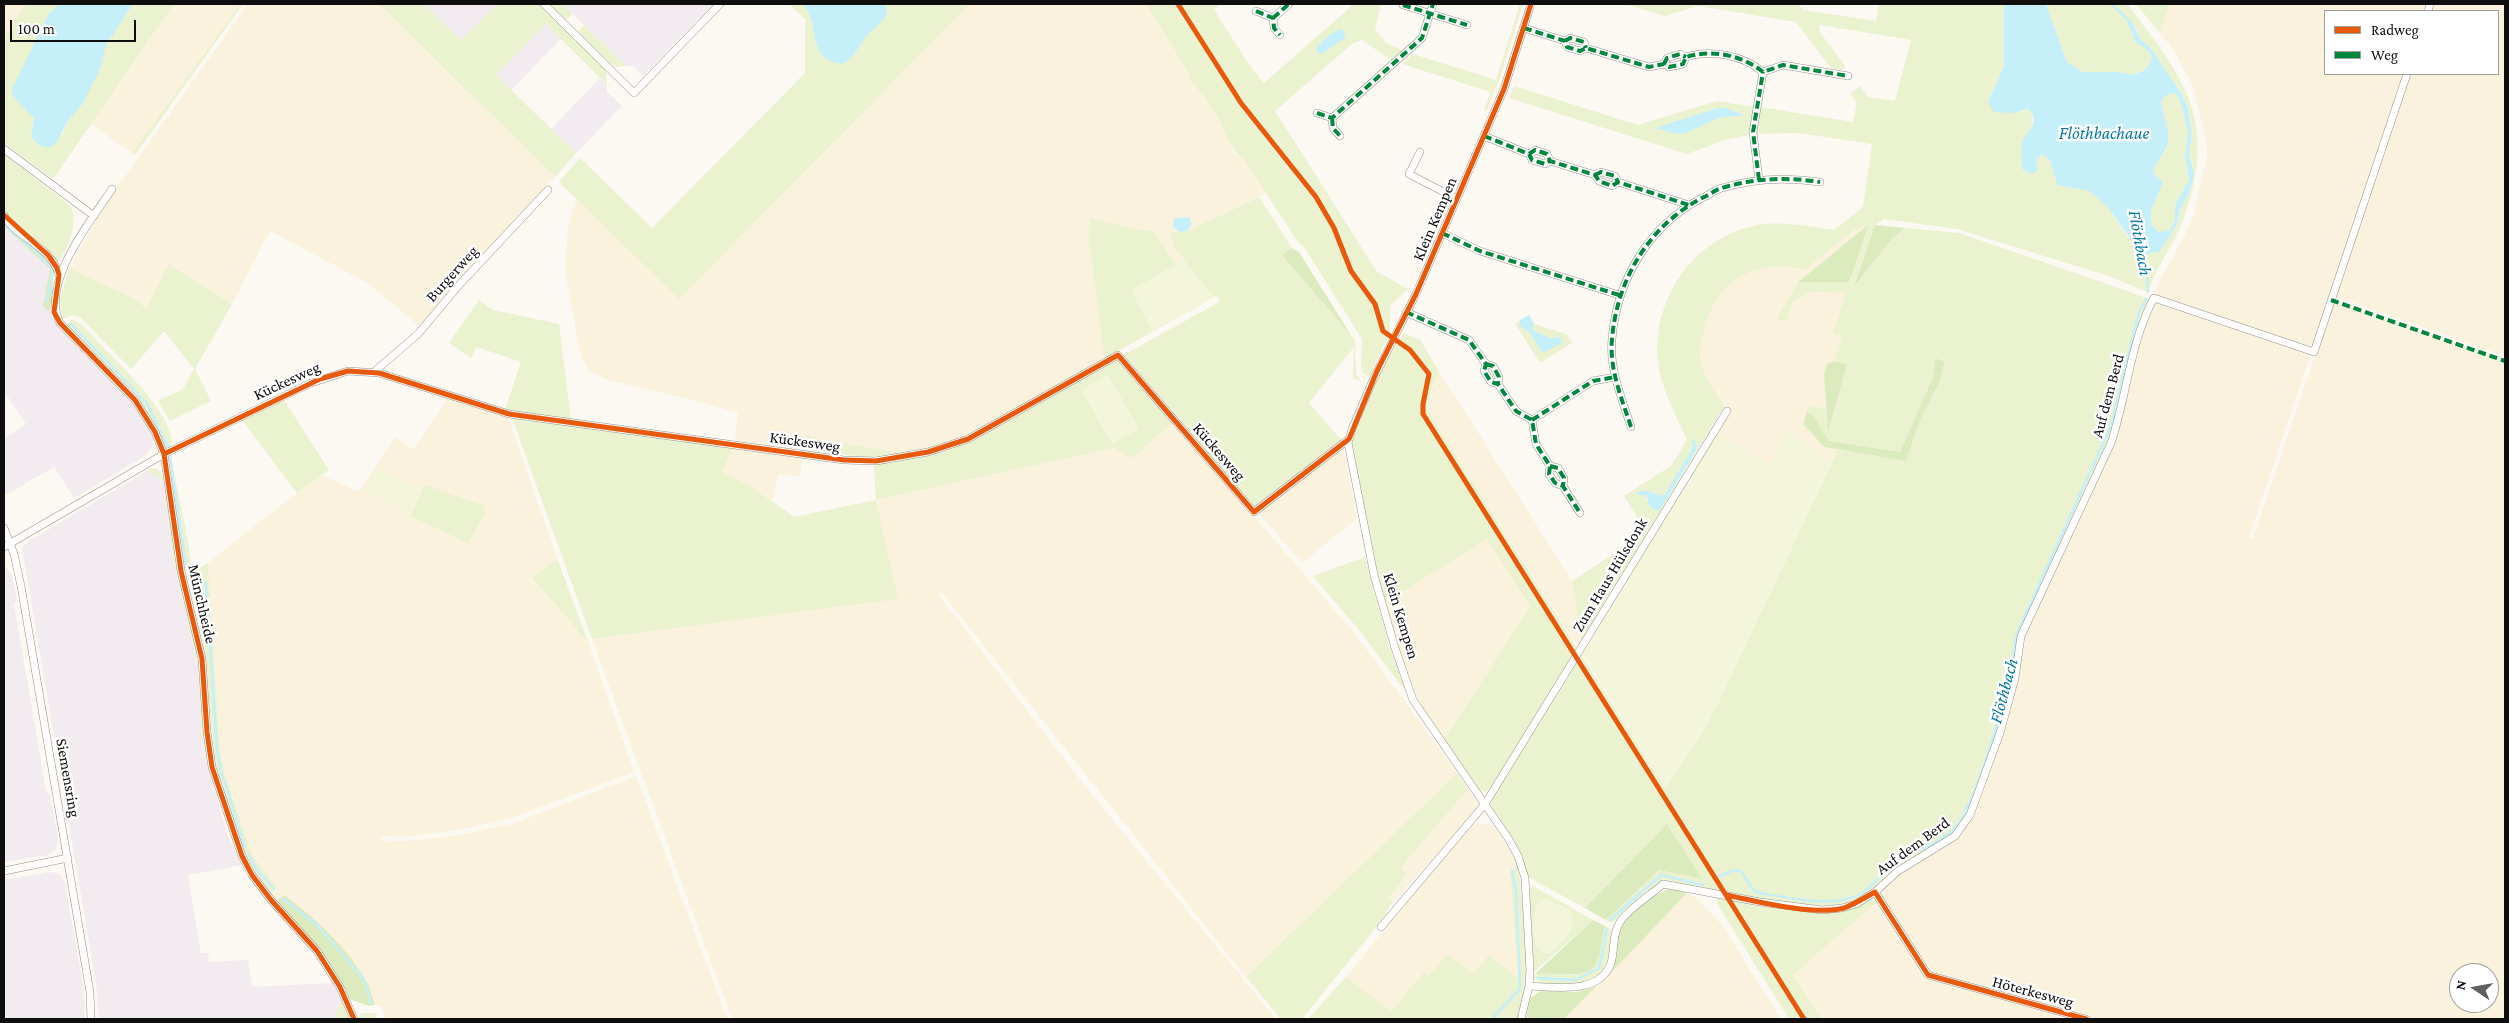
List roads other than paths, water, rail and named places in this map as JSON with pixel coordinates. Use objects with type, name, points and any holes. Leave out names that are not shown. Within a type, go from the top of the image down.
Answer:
[{"type":"street","points":[[544,4],[634,93],[720,4]]},
{"type":"street","points":[[1273,18],[1288,4]]},
{"type":"street","points":[[1332,118],[1422,38],[1433,4]]},
{"type":"street","name":"Klein Kempen","points":[[1522,1019],[1529,986],[1523,871],[1515,850],[1419,711],[1408,686],[1374,575],[1358,502],[1349,439],[1377,371],[1442,233],[1504,89],[1532,4]]},
{"type":"street","points":[[1403,5],[1467,25]]},
{"type":"street","points":[[1256,11],[1273,18]]},
{"type":"street","points":[[1273,18],[1274,28],[1280,35]]},
{"type":"street","points":[[1524,28],[1565,41],[1567,47],[1580,51],[1586,48],[1649,68],[1664,64],[1670,68],[1683,64],[1686,57],[1704,53],[1742,59],[1763,72]]},
{"type":"street","points":[[1763,72],[1783,65],[1848,76]]},
{"type":"street","points":[[1759,180],[1753,132],[1763,72]]},
{"type":"street","name":"Auf dem Berd","points":[[1874,892],[1898,871],[1955,836],[1970,815],[2000,733],[2015,678],[2021,636],[2111,443],[2120,416],[2140,328],[2154,298],[2314,352],[2407,75]]},
{"type":"street","points":[[1317,113],[1332,118]]},
{"type":"street","points":[[1332,118],[1333,128],[1340,136]]},
{"type":"street","points":[[1484,136],[1530,154]]},
{"type":"street","points":[[4,150],[94,216]]},
{"type":"street","points":[[1530,154],[1535,150],[1547,154],[1550,161]]},
{"type":"street","name":"Klein Kempen","points":[[1420,152],[1409,174],[1457,199]]},
{"type":"street","points":[[1530,154],[1532,160],[1544,164],[1550,161],[1595,175],[1599,181],[1612,186],[1618,182],[1689,205]]},
{"type":"street","points":[[1631,427],[1614,377],[1612,340],[1619,295],[1634,262],[1661,227],[1689,205],[1721,188],[1759,180],[1783,178],[1820,182]]},
{"type":"street","name":"Münchheide","points":[[112,189],[59,275],[54,312],[60,323],[135,400],[155,432],[164,454],[181,571],[202,659],[207,732],[212,767],[242,856],[252,875],[271,900],[317,950],[340,987],[354,1019]]},
{"type":"street","name":"Burgerweg","points":[[374,372],[418,334],[456,288],[548,190]]},
{"type":"street","points":[[4,216],[48,255],[57,268],[59,275]]},
{"type":"street","points":[[1442,233],[1487,253],[1619,295]]},
{"type":"street","points":[[1406,312],[1469,340],[1486,364],[1484,371],[1491,382],[1498,384],[1516,411],[1532,420]]},
{"type":"street","name":"Kückesweg","points":[[164,454],[320,379],[348,370],[374,372],[509,414],[844,460],[876,461],[928,452],[968,439],[1118,355],[1254,512],[1349,439]]},
{"type":"street","points":[[1532,420],[1593,381],[1614,377]]},
{"type":"street","name":"Zum Haus Hülsdonk","points":[[1485,804],[1727,411]]},
{"type":"street","points":[[1532,420],[1536,444],[1550,466],[1549,474],[1555,483],[1563,486],[1580,513]]},
{"type":"street","points":[[7,545],[164,454]]},
{"type":"street","name":"Siemensring","points":[[4,528],[7,545],[21,586],[90,992],[91,1019]]},
{"type":"street","points":[[1381,927],[1485,804]]},
{"type":"street","points":[[4,871],[68,858]]},
{"type":"street","points":[[1529,986],[1580,988],[1600,979],[1611,964],[1616,929],[1621,920],[1663,884],[1822,910],[1842,908],[1856,904],[1874,892]]},
{"type":"street","name":"Höterkesweg","points":[[1874,892],[1928,975],[2086,1019]]},
{"type":"water","points":[[59,4],[133,4],[106,45],[100,69],[82,105],[68,120],[56,144],[48,148],[39,145],[31,137],[34,118],[12,95],[12,89],[48,15]]},
{"type":"water","points":[[802,4],[885,4],[887,9],[884,18],[869,33],[851,58],[842,63],[836,63],[822,55],[816,42],[808,11]]},
{"type":"water","name":"Flöthbachaue","points":[[2004,4],[2046,4],[2067,62],[2083,72],[2120,72],[2133,75],[2143,71],[2150,64],[2152,56],[2144,47],[2135,42],[2127,23],[2131,20],[2141,40],[2150,47],[2181,93],[2188,108],[2192,136],[2189,153],[2194,174],[2190,191],[2181,207],[2176,226],[2159,252],[2142,255],[2107,206],[2089,191],[2057,185],[2050,160],[2042,154],[2036,160],[2038,170],[2032,174],[2022,169],[2023,140],[2033,125],[2033,115],[2029,109],[2011,113],[1994,112],[1988,102],[2004,66]],"holes":[[[2173,93],[2177,94],[2188,132],[2185,155],[2189,180],[2175,205],[2175,220],[2170,230],[2159,232],[2151,225],[2151,211],[2163,182],[2154,174],[2153,169],[2165,151],[2168,138],[2161,103],[2165,96]]]},
{"type":"water","points":[[1341,29],[1345,32],[1344,39],[1323,53],[1318,54],[1317,47],[1329,35]]},
{"type":"water","points":[[1718,108],[1726,108],[1744,115],[1718,118],[1686,133],[1678,134],[1655,128]]},
{"type":"water","points":[[1189,217],[1192,224],[1187,231],[1179,232],[1173,227],[1174,218]]},
{"type":"water","points":[[1529,315],[1534,324],[1533,330],[1550,338],[1560,337],[1562,343],[1544,352],[1541,351],[1530,333],[1520,326],[1520,320]]},
{"type":"water","points":[[1694,440],[1698,447],[1659,511],[1650,507],[1646,495],[1636,495],[1639,491],[1648,491],[1661,496],[1665,494],[1693,447],[1692,441]]},
{"type":"waterway","name":"Flöthbach","points":[[2112,4],[2130,22]]},
{"type":"waterway","points":[[4,225],[33,249],[53,270],[47,301]]},
{"type":"waterway","name":"Flöthbach","points":[[2141,253],[2147,272],[2148,291]]},
{"type":"waterway","name":"Flöthbach","points":[[1717,877],[1734,870],[1741,871],[1755,892],[1794,899],[1823,901],[1849,898],[1866,890],[1900,859],[1948,834],[1962,818],[1980,778],[1988,754],[2007,685],[2018,631],[2111,426],[2138,315],[2146,299]]},
{"type":"waterway","points":[[71,324],[146,402],[168,447]]},
{"type":"waterway","points":[[170,456],[186,568],[189,573],[206,584],[217,748],[220,767],[245,847]]},
{"type":"waterway","points":[[189,574],[200,614],[209,619]]},
{"type":"waterway","points":[[248,854],[257,870],[274,889]]},
{"type":"waterway","points":[[1492,1019],[1520,989],[1516,891],[1512,871]]},
{"type":"waterway","name":"Flöthbach","points":[[1610,920],[1661,875],[1703,885]]},
{"type":"waterway","points":[[282,898],[318,926],[365,981],[371,1004]]},
{"type":"waterway","name":"Flöthbach","points":[[1538,978],[1575,980],[1599,968],[1607,929]]}]
